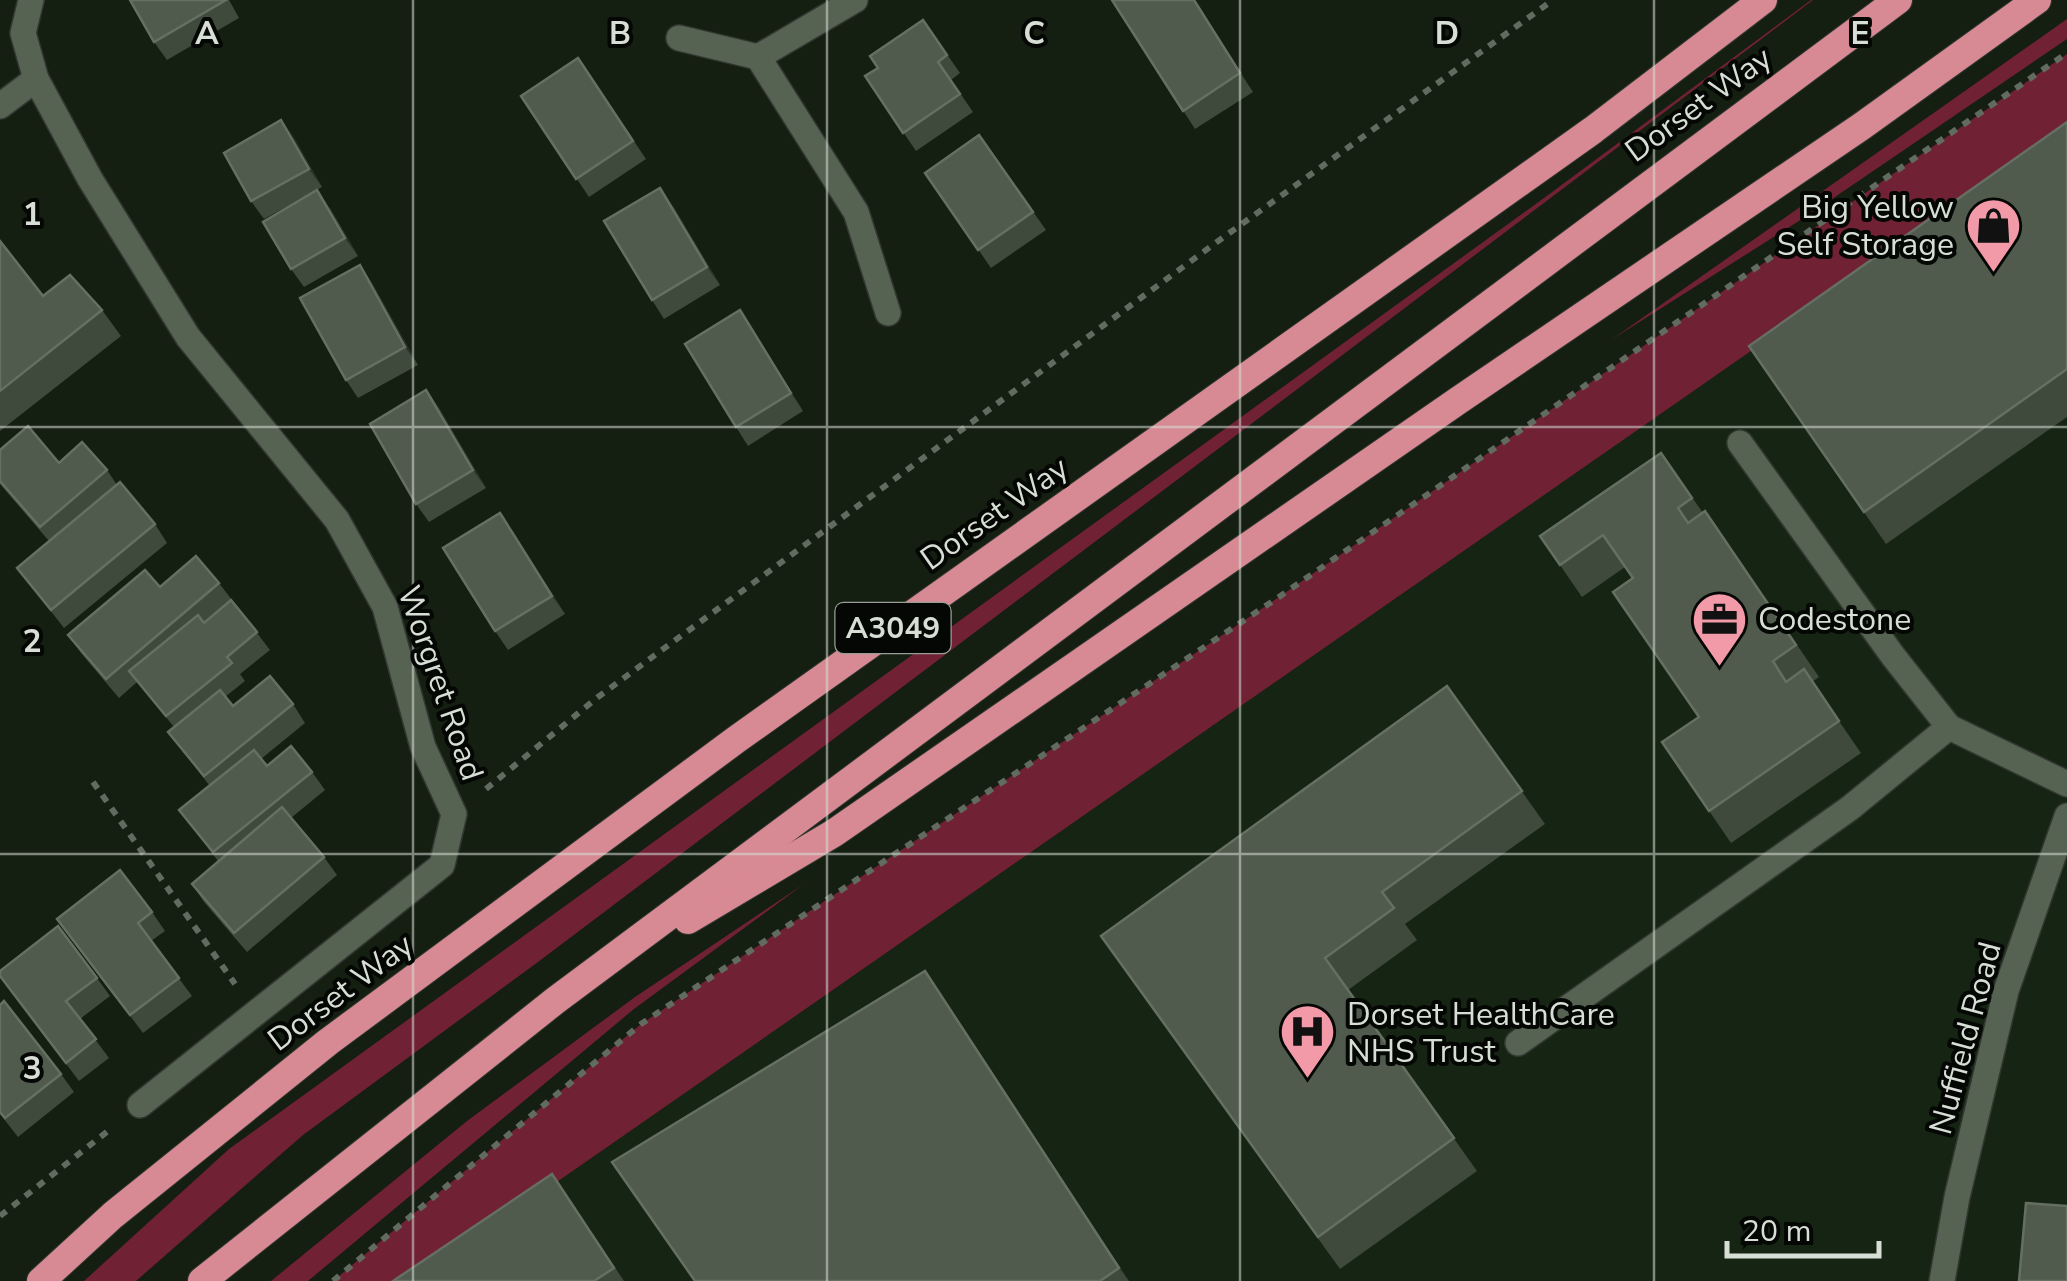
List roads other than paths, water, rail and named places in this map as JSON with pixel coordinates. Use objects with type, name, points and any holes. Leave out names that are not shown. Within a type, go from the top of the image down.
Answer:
[{"type":"highway","name":"Dorset Way","points":[[41,1281],[113,1215],[328,1042],[737,739],[1593,130],[1762,0]]},
{"type":"highway","name":"Dorset Way","points":[[202,1281],[556,1000],[1898,0]]},
{"type":"highway","name":"A3049","points":[[556,1000],[834,833],[1862,126],[2038,0]]},
{"type":"street","name":"Worgret Road","points":[[31,0],[23,34],[36,79],[90,179],[188,337],[337,520],[385,607],[423,747],[454,814],[442,865],[140,1105]]},
{"type":"street","points":[[679,38],[758,57],[855,0]]},
{"type":"street","points":[[758,57],[856,212],[888,313]]},
{"type":"street","points":[[0,106],[36,79]]},
{"type":"street","points":[[1740,443],[1948,728],[2067,784]]},
{"type":"street","points":[[1518,1043],[1850,808],[1948,728]]},
{"type":"street","name":"Nuffield Road","points":[[1942,1281],[1957,1197],[2006,991],[2067,816]]},
{"type":"place","name":"Big Yellow Self Storage","points":[[1993,274]]},
{"type":"place","name":"Codestone","points":[[1719,668]]},
{"type":"place","name":"Dorset HealthCare NHS Trust","points":[[1308,1081]]}]
